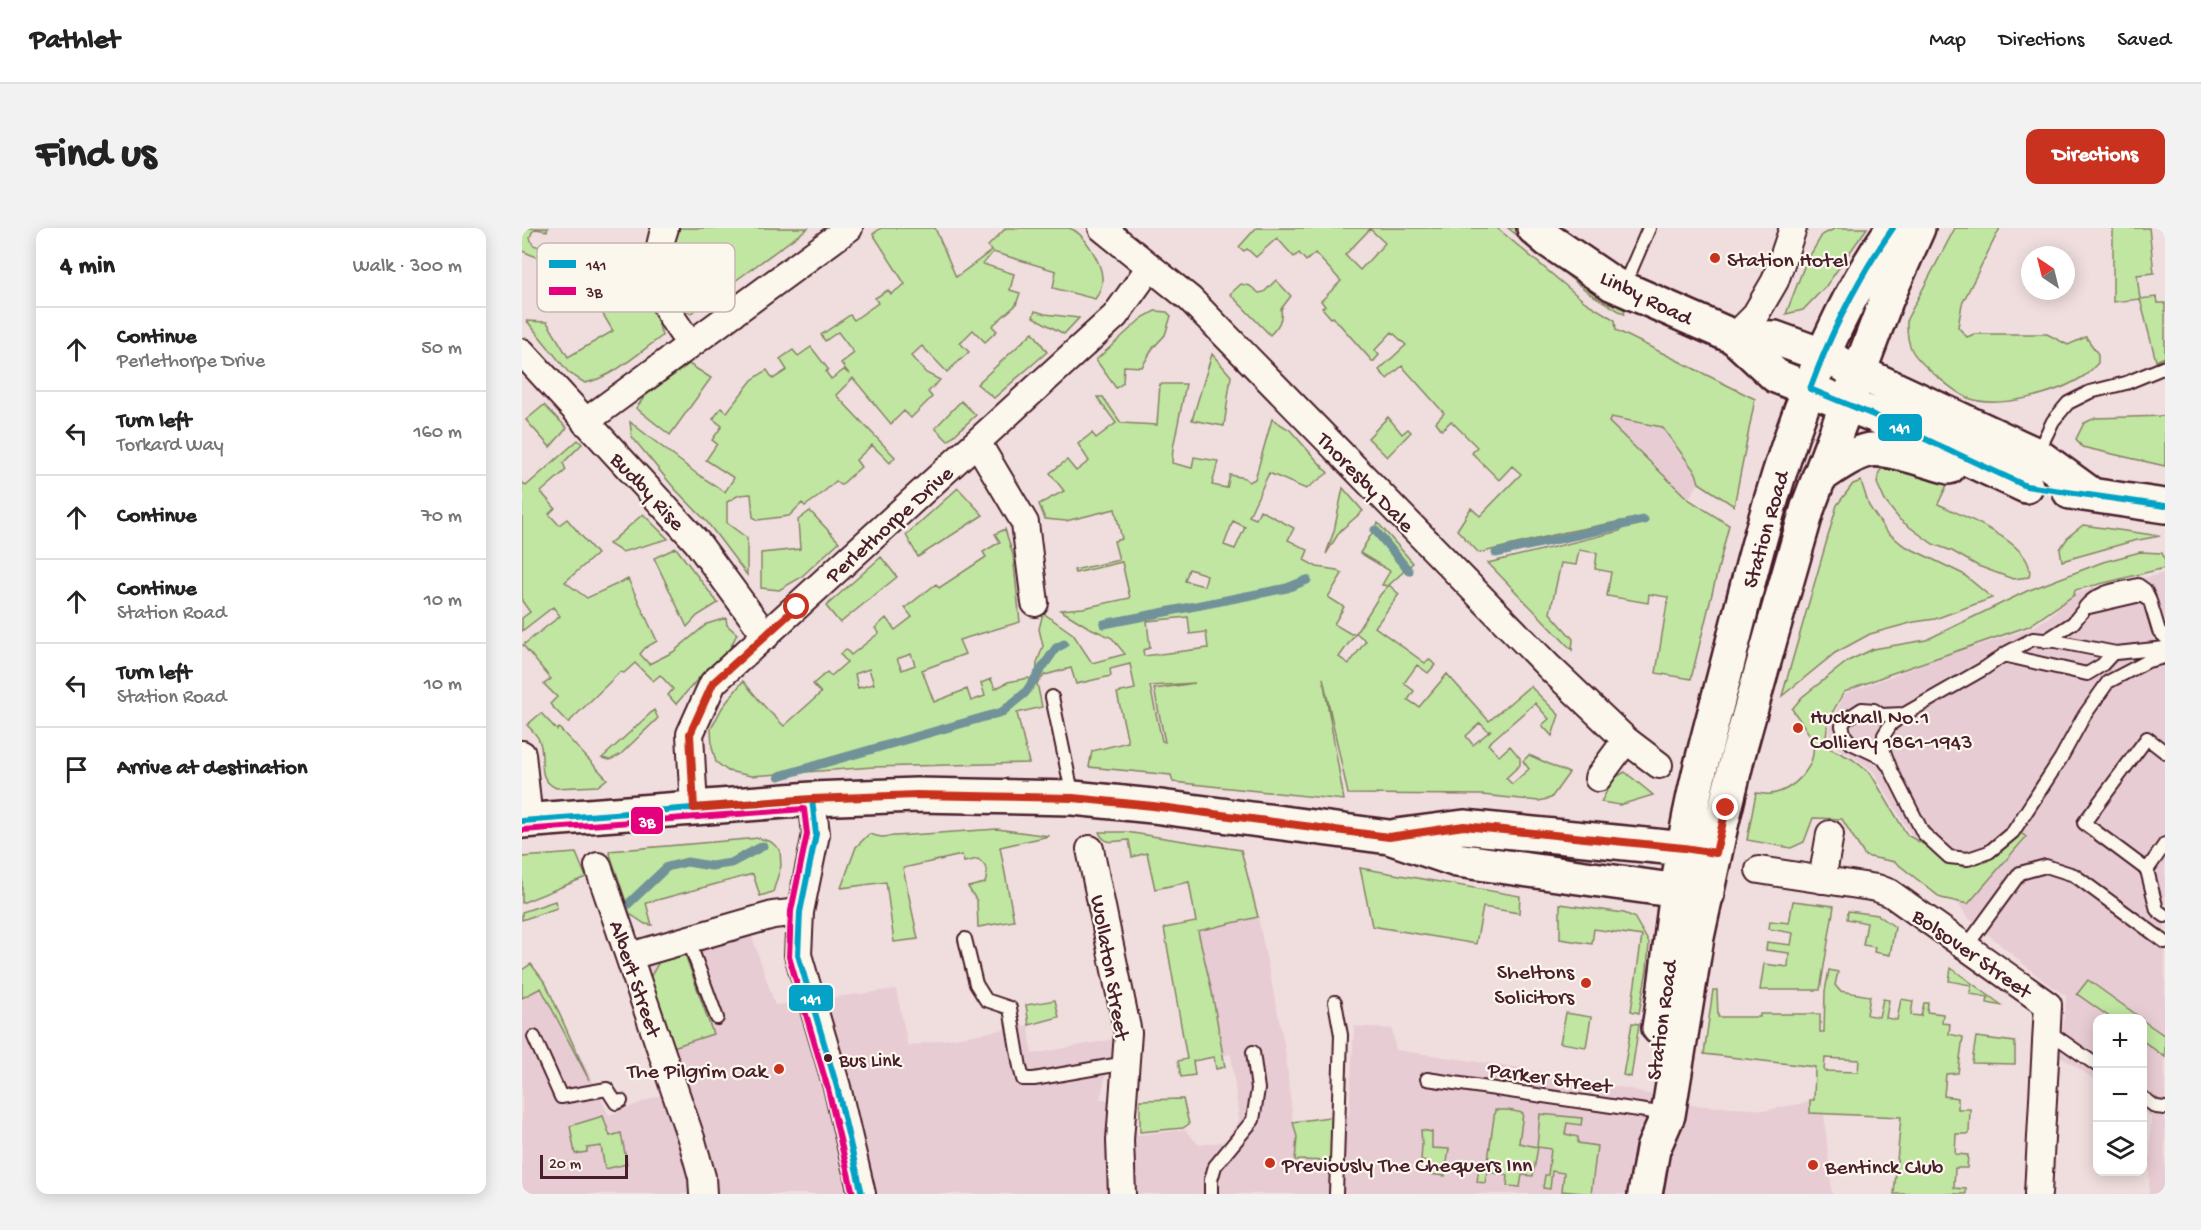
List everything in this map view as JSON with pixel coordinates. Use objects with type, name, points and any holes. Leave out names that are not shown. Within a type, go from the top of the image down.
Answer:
[{"type":"street","points":[[659,243],[665,228]]},
{"type":"street","points":[[735,311],[849,228]]},
{"type":"street","name":"Thoresby Dale","points":[[1102,228],[1190,299],[1549,667],[1626,740],[1659,765]]},
{"type":"street","name":"Linby Road","points":[[1534,228],[1613,284],[1734,337],[1776,376],[1846,404],[2026,486]]},
{"type":"street","points":[[1734,337],[1754,317],[1775,280],[1793,228]]},
{"type":"street","name":"Station Road","points":[[1645,1194],[1657,1113],[1697,938],[1684,848],[1715,711],[1772,495],[1822,355],[1869,262],[1893,228]]},
{"type":"street","name":"Station Road","points":[[1692,893],[1716,853],[1738,756],[1808,507],[1887,298],[1917,228]]},
{"type":"street","name":"Perlethorpe Drive","points":[[694,808],[690,734],[713,683],[1115,316],[1150,267]]},
{"type":"street","points":[[669,312],[690,344]]},
{"type":"street","points":[[585,422],[734,312]]},
{"type":"street","name":"Linby Road","points":[[1734,337],[1775,338],[1822,355],[2037,455],[2092,495]]},
{"type":"street","name":"Budby Rise","points":[[522,352],[697,542],[766,636]]},
{"type":"street","points":[[977,442],[1025,523],[1035,603]]},
{"type":"street","points":[[1819,477],[1846,459],[1867,451],[1888,451],[2026,486],[2165,506]]},
{"type":"street","points":[[1598,778],[1626,740]]},
{"type":"street","points":[[522,754],[525,821],[812,799],[916,795],[1073,798],[1153,806],[1389,837],[1457,860],[1692,893]]},
{"type":"street","points":[[812,799],[816,834],[800,912],[798,955],[837,1087],[862,1194]]},
{"type":"street","points":[[1389,837],[1464,826],[1716,853]]},
{"type":"street","points":[[1822,880],[1830,834]]},
{"type":"street","name":"Wollaton Street","points":[[1090,849],[1128,1032],[1120,1140],[1122,1194]]},
{"type":"street","name":"Albert Street","points":[[598,866],[692,1141],[702,1177],[704,1194]]},
{"type":"street","name":"Bolsover Street","points":[[1759,870],[1877,888],[1890,893],[2048,1005],[2038,1194]]},
{"type":"street","points":[[630,956],[773,915],[800,912]]},
{"type":"lane","points":[[1623,288],[1649,228]]},
{"type":"lane","points":[[2037,455],[2053,421],[2068,403],[2090,392],[2126,383],[2165,367]]},
{"type":"lane","points":[[2045,641],[2073,623],[2085,608],[2141,595],[2150,601],[2160,631],[2165,637]]},
{"type":"lane","points":[[2165,648],[2113,652],[2033,639],[1891,724],[1884,735],[1883,749],[1923,833],[1949,857],[1968,859],[1989,852],[2013,832],[2061,758],[2084,716],[2108,682],[2148,661],[2165,657]]},
{"type":"lane","points":[[2003,655],[2087,674],[2102,665],[2113,652]]},
{"type":"lane","points":[[1052,697],[1073,798]]},
{"type":"lane","points":[[1890,767],[1883,758],[1851,743],[1845,736],[1842,726],[1845,720],[1862,709],[1874,710],[1881,715],[1907,713]]},
{"type":"lane","points":[[2165,752],[2146,738],[2084,823],[2147,870],[2157,910],[2165,916]]},
{"type":"lane","points":[[2147,870],[2165,844]]},
{"type":"lane","points":[[1966,947],[2020,873],[2046,866],[2074,875],[2165,942]]},
{"type":"lane","points":[[688,939],[717,1018]]},
{"type":"lane","points":[[965,939],[976,984],[986,1000],[1010,1008],[1023,1078],[1034,1079],[1126,1063]]},
{"type":"lane","points":[[1335,1002],[1341,1035],[1336,1194]]},
{"type":"lane","points":[[2047,1030],[2093,1063]]},
{"type":"lane","points":[[534,1037],[561,1097],[607,1089],[616,1103],[621,1101]]},
{"type":"lane","points":[[1211,1194],[1211,1180],[1215,1166],[1253,1120],[1258,1089],[1253,1052]]},
{"type":"lane","name":"Parker Street","points":[[1427,1079],[1657,1113]]},
{"type":"lane","points":[[2147,1101],[2156,1107],[2165,1108]]},
{"type":"shaded area","points":[[1611,417],[1662,427],[1696,473],[1699,483],[1688,499],[1609,423]]},
{"type":"shaded area","points":[[2165,573],[2165,1194],[2149,1194],[2151,1117],[2147,1114],[2147,1014],[2093,1014],[2093,1078],[2060,1056],[2066,996],[2045,982],[1967,917],[1908,830],[1873,771],[1828,743],[1831,721],[1845,694],[1938,658],[2030,629],[2050,616],[2071,594]]},
{"type":"shaded area","points":[[1258,917],[1285,1048],[1293,1122],[1349,1115],[1354,1026],[1392,1029],[1396,1050],[1515,1067],[1630,1089],[1691,1105],[1767,1110],[1819,1100],[1824,1113],[1832,1194],[522,1194],[522,998],[546,984],[609,1115],[666,1093],[638,966],[750,930],[775,1005],[896,989],[908,1046],[1029,1025],[1032,1054],[1115,1039],[1100,1099],[1137,1101],[1136,1135],[1185,1130],[1199,1145],[1226,1141],[1239,1120],[1231,1054],[1222,1056],[1198,931]]},
{"type":"green space","points":[[522,228],[548,228],[547,231],[536,229],[532,232],[530,238],[533,245],[537,246],[537,257],[522,251]]},
{"type":"green space","points":[[675,228],[808,228],[735,281],[735,243],[672,243]]},
{"type":"green space","points":[[881,228],[935,228],[956,277],[991,251],[988,246],[1006,228],[1069,228],[1086,241],[1095,256],[1101,271],[1101,286],[1095,299],[1053,288],[1056,271],[993,252],[983,264],[1014,274],[1010,290],[1020,293],[1016,305],[992,326],[997,331],[985,342],[973,330],[960,343],[969,352],[947,372],[922,346],[911,356],[926,373],[940,380],[928,392],[932,397],[911,418],[904,411],[891,424],[853,378],[836,395],[895,457],[890,463],[872,445],[856,460],[861,467],[841,485],[836,481],[805,506],[802,503],[789,516],[758,520],[753,517],[751,494],[739,495],[727,502],[727,523],[747,538],[747,575],[707,522],[674,488],[632,437],[630,422],[697,474],[725,492],[734,478],[706,460],[717,444],[712,440],[722,426],[713,419],[721,408],[727,412],[752,380],[767,370],[773,379],[787,370],[780,359],[793,350],[798,356],[811,347],[828,369],[826,372],[831,379],[844,370],[849,374],[841,363],[854,353],[838,332],[825,341],[821,335],[850,315],[854,320],[878,303],[875,298],[888,290],[891,294],[905,284],[873,234]]},
{"type":"green space","points":[[1256,228],[1497,228],[1585,302],[1615,320],[1616,330],[1755,399],[1734,506],[1699,483],[1696,473],[1662,427],[1611,417],[1609,422],[1688,499],[1729,525],[1691,679],[1656,673],[1668,597],[1649,594],[1648,603],[1607,596],[1611,572],[1595,569],[1597,553],[1579,550],[1576,565],[1561,563],[1550,613],[1573,639],[1572,650],[1488,563],[1620,531],[1622,521],[1479,553],[1457,530],[1471,508],[1480,516],[1521,474],[1512,466],[1499,480],[1472,453],[1477,447],[1451,421],[1442,430],[1436,422],[1444,413],[1402,366],[1387,379],[1379,370],[1406,345],[1392,332],[1375,350],[1379,355],[1373,362],[1333,317],[1331,318],[1322,308],[1325,306],[1321,301],[1341,281],[1315,253],[1306,261],[1299,253],[1294,257],[1277,238],[1256,257],[1247,249],[1244,251],[1239,247]],"holes":[[[1370,229],[1385,243],[1360,270],[1345,255]]]},
{"type":"green space","points":[[1508,228],[1516,228],[1592,289],[1625,310],[1624,314],[1589,293]]},
{"type":"green space","points":[[1836,228],[1867,228],[1826,286],[1803,310],[1786,314],[1805,264],[1822,235]]},
{"type":"green space","points":[[1955,228],[2000,228],[1962,304],[1958,327],[1967,337],[1974,334],[2047,334],[2068,345],[2086,337],[2098,354],[2098,363],[2089,372],[2073,382],[2044,394],[1995,402],[1968,398],[1950,387],[1920,361],[1909,344],[1907,319]]},
{"type":"green space","points":[[2113,228],[2149,228],[2154,273],[2137,275],[2140,299],[2113,302]]},
{"type":"green space","points":[[1276,280],[1291,296],[1281,309],[1279,323],[1270,335],[1230,294],[1241,284],[1250,286],[1259,293],[1264,292]]},
{"type":"green space","points":[[2156,297],[2157,303],[2165,303],[2165,357],[2156,361],[2140,299]]},
{"type":"green space","points":[[1035,311],[1079,318],[1064,334],[1033,317]]},
{"type":"green space","points":[[1155,311],[1167,312],[1171,316],[1165,335],[1153,348],[1142,367],[1124,366],[1123,383],[1116,388],[1096,360],[1142,318]]},
{"type":"green space","points":[[602,312],[655,312],[662,336],[616,370],[585,383],[569,373],[527,321],[547,322],[568,357],[613,331]]},
{"type":"green space","points":[[1033,332],[1047,352],[994,398],[977,384]]},
{"type":"green space","points":[[1212,354],[1231,376],[1224,426],[1192,420]]},
{"type":"green space","points":[[689,364],[711,378],[670,435],[636,408],[645,396]]},
{"type":"green space","points":[[1160,384],[1186,384],[1172,463],[1192,468],[1194,457],[1218,461],[1212,485],[1227,488],[1230,475],[1245,478],[1249,482],[1255,479],[1272,419],[1290,430],[1328,473],[1306,489],[1269,473],[1249,516],[1256,519],[1260,510],[1294,528],[1288,540],[1308,550],[1304,560],[1317,567],[1337,570],[1342,574],[1328,597],[1344,607],[1334,624],[1351,634],[1356,633],[1388,586],[1382,585],[1390,571],[1360,553],[1378,523],[1413,563],[1389,585],[1399,594],[1375,627],[1425,663],[1429,659],[1435,665],[1428,673],[1417,665],[1404,683],[1414,691],[1408,700],[1419,707],[1447,674],[1489,721],[1530,686],[1559,715],[1552,736],[1542,725],[1549,719],[1535,703],[1488,744],[1499,756],[1510,746],[1520,758],[1520,765],[1506,778],[1512,784],[1529,769],[1523,761],[1529,755],[1569,773],[1551,798],[1539,801],[1482,795],[1348,794],[1323,678],[1344,800],[1173,782],[1171,775],[1089,767],[1092,751],[1128,742],[1117,693],[1135,689],[1130,664],[1110,669],[1111,676],[1076,684],[1071,668],[1045,675],[1037,683],[1042,707],[1017,713],[1029,763],[873,767],[751,776],[728,771],[716,762],[711,729],[722,708],[743,681],[784,726],[821,693],[813,684],[827,672],[831,676],[847,662],[840,654],[846,649],[851,655],[879,633],[875,628],[886,618],[895,630],[912,617],[905,608],[936,584],[939,588],[986,557],[983,552],[1000,542],[995,534],[1005,529],[1013,555],[1020,622],[959,640],[965,654],[922,670],[934,702],[967,689],[971,701],[985,696],[981,683],[991,679],[995,689],[1008,682],[1028,678],[1036,682],[1037,663],[1043,646],[1039,629],[1043,613],[1073,634],[1092,663],[1125,654],[1112,638],[1060,610],[1083,608],[1130,598],[1122,562],[1075,573],[1074,570],[1119,560],[1114,541],[1122,539],[1115,509],[1066,521],[1045,519],[1039,504],[1064,491],[1050,473],[1067,460],[1076,471],[1089,461],[1078,444],[1092,433],[1096,438],[1116,423],[1097,397],[1103,397],[1121,423],[1157,425]],"holes":[[[1233,521],[1245,527],[1235,549],[1224,545]],[[1189,569],[1207,575],[1204,586],[1185,581]],[[1188,617],[1190,634],[1206,632],[1208,648],[1144,656],[1143,650],[1150,648],[1147,621]],[[1356,633],[1366,641],[1349,664],[1339,657]],[[911,654],[915,665],[902,670],[897,659]],[[869,669],[874,684],[858,688],[855,674]],[[1195,683],[1154,689],[1165,742],[1162,741],[1150,686]],[[1480,723],[1490,731],[1473,745],[1466,736]]]},
{"type":"green space","points":[[961,401],[976,415],[948,441],[935,428]]},
{"type":"green space","points":[[544,405],[567,428],[550,447],[526,420]]},
{"type":"green space","points":[[2165,416],[2165,466],[2082,447],[2076,439],[2084,423],[2095,418]]},
{"type":"green space","points":[[1388,417],[1402,434],[1408,429],[1411,432],[1387,457],[1368,438]]},
{"type":"green space","points":[[578,440],[582,444],[563,463],[566,470],[541,492],[555,508],[549,514],[559,525],[567,519],[597,554],[565,582],[587,598],[628,579],[657,641],[640,654],[649,664],[673,652],[707,624],[726,618],[727,625],[737,634],[729,650],[704,672],[676,704],[668,695],[673,689],[660,675],[653,681],[635,663],[624,673],[620,672],[568,723],[550,704],[557,697],[544,684],[551,679],[523,645],[560,616],[553,607],[522,631],[522,618],[530,612],[522,601],[522,482],[526,486]]},
{"type":"green space","points":[[1889,460],[1914,467],[1947,485],[1938,504],[1979,523],[2010,543],[2022,554],[2029,565],[2029,577],[2013,579],[1978,566],[1952,551],[1933,544],[1900,520],[1885,501],[1877,483],[1879,472]]},
{"type":"green space","points":[[1861,481],[1869,506],[1886,531],[1903,545],[1963,574],[1992,598],[1935,619],[1870,634],[1835,653],[1782,696],[1837,505],[1853,484]]},
{"type":"green space","points":[[958,488],[983,515],[918,557],[906,535]]},
{"type":"green space","points":[[1343,488],[1363,511],[1340,531],[1326,554],[1334,531]]},
{"type":"green space","points":[[810,511],[839,542],[800,578],[779,590],[761,588],[761,553],[800,549],[798,520]]},
{"type":"green space","points":[[643,514],[668,539],[622,552],[609,544]]},
{"type":"green space","points":[[2083,525],[2160,536],[2133,541],[2062,561],[2060,549],[2069,536]]},
{"type":"green space","points":[[676,548],[718,603],[697,616],[687,627],[654,558]]},
{"type":"green space","points":[[2140,552],[2162,553],[2165,568],[2075,590],[2074,595],[2029,626],[1844,692],[1828,720],[1825,746],[1852,759],[1871,774],[1907,835],[1963,867],[1986,862],[2019,832],[2026,837],[1968,904],[1941,898],[1895,862],[1865,856],[1842,819],[1813,818],[1804,842],[1791,848],[1747,840],[1756,793],[1768,794],[1787,788],[1802,776],[1812,759],[1811,737],[1792,709],[1802,697],[1848,661],[1873,649],[1926,640],[2027,591],[2103,562]]},
{"type":"green space","points":[[881,557],[897,577],[840,623],[826,606]]},
{"type":"green space","points":[[654,710],[658,718],[620,755],[610,760],[602,758]]},
{"type":"green space","points":[[541,713],[557,730],[559,728],[607,779],[598,786],[556,788],[549,784],[543,773],[539,740],[527,725]]},
{"type":"green space","points":[[1625,772],[1653,795],[1620,805],[1601,802],[1614,778]]},
{"type":"green space","points":[[997,829],[1049,836],[1000,847],[1014,921],[978,927],[977,901],[968,887],[985,883],[986,870],[978,859],[964,862],[962,855],[903,868],[918,939],[894,942],[886,882],[841,888],[856,847],[869,834],[881,837]]},
{"type":"green space","points":[[1099,832],[1126,832],[1241,850],[1258,917],[1198,931],[1212,992],[1225,1067],[1216,1069],[1214,1057],[1193,1061],[1195,1075],[1181,1077],[1178,1061],[1187,1059],[1164,928],[1196,922],[1189,882],[1155,889],[1147,853],[1132,857],[1129,840],[1108,841]]},
{"type":"green space","points":[[759,838],[771,842],[780,850],[781,866],[773,892],[760,896],[753,874],[646,903],[652,925],[645,924],[630,914],[609,851]]},
{"type":"green space","points":[[576,853],[586,877],[522,903],[522,857]]},
{"type":"green space","points":[[1360,868],[1520,896],[1519,913],[1483,907],[1476,944],[1372,926]]},
{"type":"green space","points":[[555,901],[557,908],[522,920],[522,912]]},
{"type":"green space","points":[[1793,901],[1834,906],[1820,990],[1760,990],[1764,964],[1788,967],[1789,953],[1766,950],[1767,942],[1791,945],[1793,933],[1769,929],[1770,921],[1789,923]]},
{"type":"green space","points":[[1560,904],[1624,913],[1634,917],[1649,943],[1647,970],[1639,1013],[1631,1011],[1642,936],[1594,929],[1592,944],[1560,939]]},
{"type":"green space","points":[[1848,911],[1878,915],[1895,927],[1890,955],[1874,952],[1875,947],[1863,945],[1867,923],[1847,919]]},
{"type":"green space","points":[[685,954],[713,1034],[670,1048],[644,988],[659,962]]},
{"type":"green space","points":[[531,964],[546,984],[589,1080],[541,988],[522,998],[522,970]]},
{"type":"green space","points":[[1951,968],[2003,1006],[1987,1003],[1988,997],[1970,994],[1971,985],[1949,981]]},
{"type":"green space","points":[[1829,970],[1838,972],[1835,985],[1840,991],[1870,996],[1867,1015],[1879,1017],[1883,999],[1889,1000],[1886,1018],[1897,1020],[1901,999],[1913,1001],[1911,1015],[1921,1016],[1924,1003],[1928,1003],[1927,1012],[1943,1014],[1942,1023],[1950,1024],[1949,1034],[1963,1037],[1958,1073],[1946,1074],[1944,1096],[1958,1098],[1958,1109],[1970,1109],[1969,1134],[1956,1134],[1955,1154],[1968,1155],[1967,1168],[1955,1168],[1954,1188],[1966,1189],[1966,1194],[1894,1194],[1901,1117],[1810,1113],[1810,1100],[1814,1100],[1815,1067],[1704,1054],[1713,990],[1717,990],[1718,1017],[1820,1014],[1820,1032],[1824,1032],[1825,991]],"holes":[[[1825,1058],[1859,1060],[1858,1072],[1824,1071]]]},
{"type":"green space","points":[[2088,980],[2135,1014],[2105,1014],[2077,994]]},
{"type":"green space","points":[[1055,1000],[1059,1017],[1029,1025],[1026,1005]]},
{"type":"green space","points":[[1566,1013],[1591,1017],[1586,1047],[1560,1043]]},
{"type":"green space","points":[[1632,1023],[1639,1024],[1631,1077],[1623,1075]]},
{"type":"green space","points":[[2147,1023],[2165,1036],[2165,1057],[2147,1044]]},
{"type":"green space","points":[[1976,1037],[2015,1042],[2015,1064],[1972,1063]]},
{"type":"green space","points":[[1183,1099],[1189,1124],[1183,1128],[1140,1132],[1140,1100]]},
{"type":"green space","points":[[1495,1110],[1523,1113],[1519,1143],[1537,1147],[1540,1114],[1582,1118],[1581,1125],[1567,1123],[1565,1134],[1578,1137],[1578,1143],[1597,1146],[1591,1194],[1562,1191],[1564,1173],[1552,1171],[1550,1189],[1543,1188],[1545,1175],[1548,1175],[1551,1149],[1538,1147],[1533,1176],[1522,1175],[1520,1187],[1507,1186],[1508,1175],[1487,1172],[1485,1183],[1477,1182],[1479,1166],[1487,1167]]},
{"type":"green space","points":[[603,1116],[610,1136],[621,1133],[627,1164],[605,1169],[601,1146],[587,1148],[587,1152],[575,1154],[570,1126]]},
{"type":"green space","points":[[1336,1116],[1334,1161],[1295,1160],[1297,1137],[1293,1122]]},
{"type":"green space","points":[[1421,1130],[1432,1132],[1432,1148],[1449,1149],[1445,1176],[1429,1174],[1431,1162],[1421,1161]]},
{"type":"waterway","points":[[1496,553],[1644,520]]},
{"type":"waterway","points":[[1375,530],[1409,571]]},
{"type":"waterway","points":[[1104,624],[1287,588],[1307,580]]},
{"type":"waterway","points":[[779,776],[1002,712],[1025,693],[1056,648],[1064,644]]},
{"type":"waterway","points":[[625,907],[667,867],[687,862],[711,866],[731,863],[763,846]]},
{"type":"transit line","name":"141","points":[[1893,228],[1868,266],[1846,306],[1810,389],[1876,416],[2026,486],[2165,506]]},
{"type":"transit line","name":"141","points":[[812,799],[816,834],[800,912],[798,955],[837,1087],[862,1194]]},
{"type":"transit line","name":"141","points":[[522,821],[812,799]]},
{"type":"transit line","name":"3B","points":[[523,830],[804,809],[807,834],[791,911],[789,957],[828,1089],[853,1194]]},
{"type":"place","name":"Station Hotel","points":[[1715,258]]},
{"type":"place","name":"Hucknall No.1 Colliery 1861-1943","points":[[1798,728]]},
{"type":"place","name":"Sheltons Solicitors","points":[[1586,983]]},
{"type":"place","name":"Bus Link","points":[[828,1058]]},
{"type":"place","name":"The Pilgrim Oak","points":[[779,1069]]},
{"type":"place","name":"Previously The Chequers Inn","points":[[1270,1163]]},
{"type":"place","name":"Bentinck Club","points":[[1813,1165]]},
{"type":"route","points":[[797,607],[713,683],[690,734],[694,808],[812,799],[916,795],[1073,798],[1153,806],[1389,837],[1464,826],[1716,853],[1726,808]]}]
